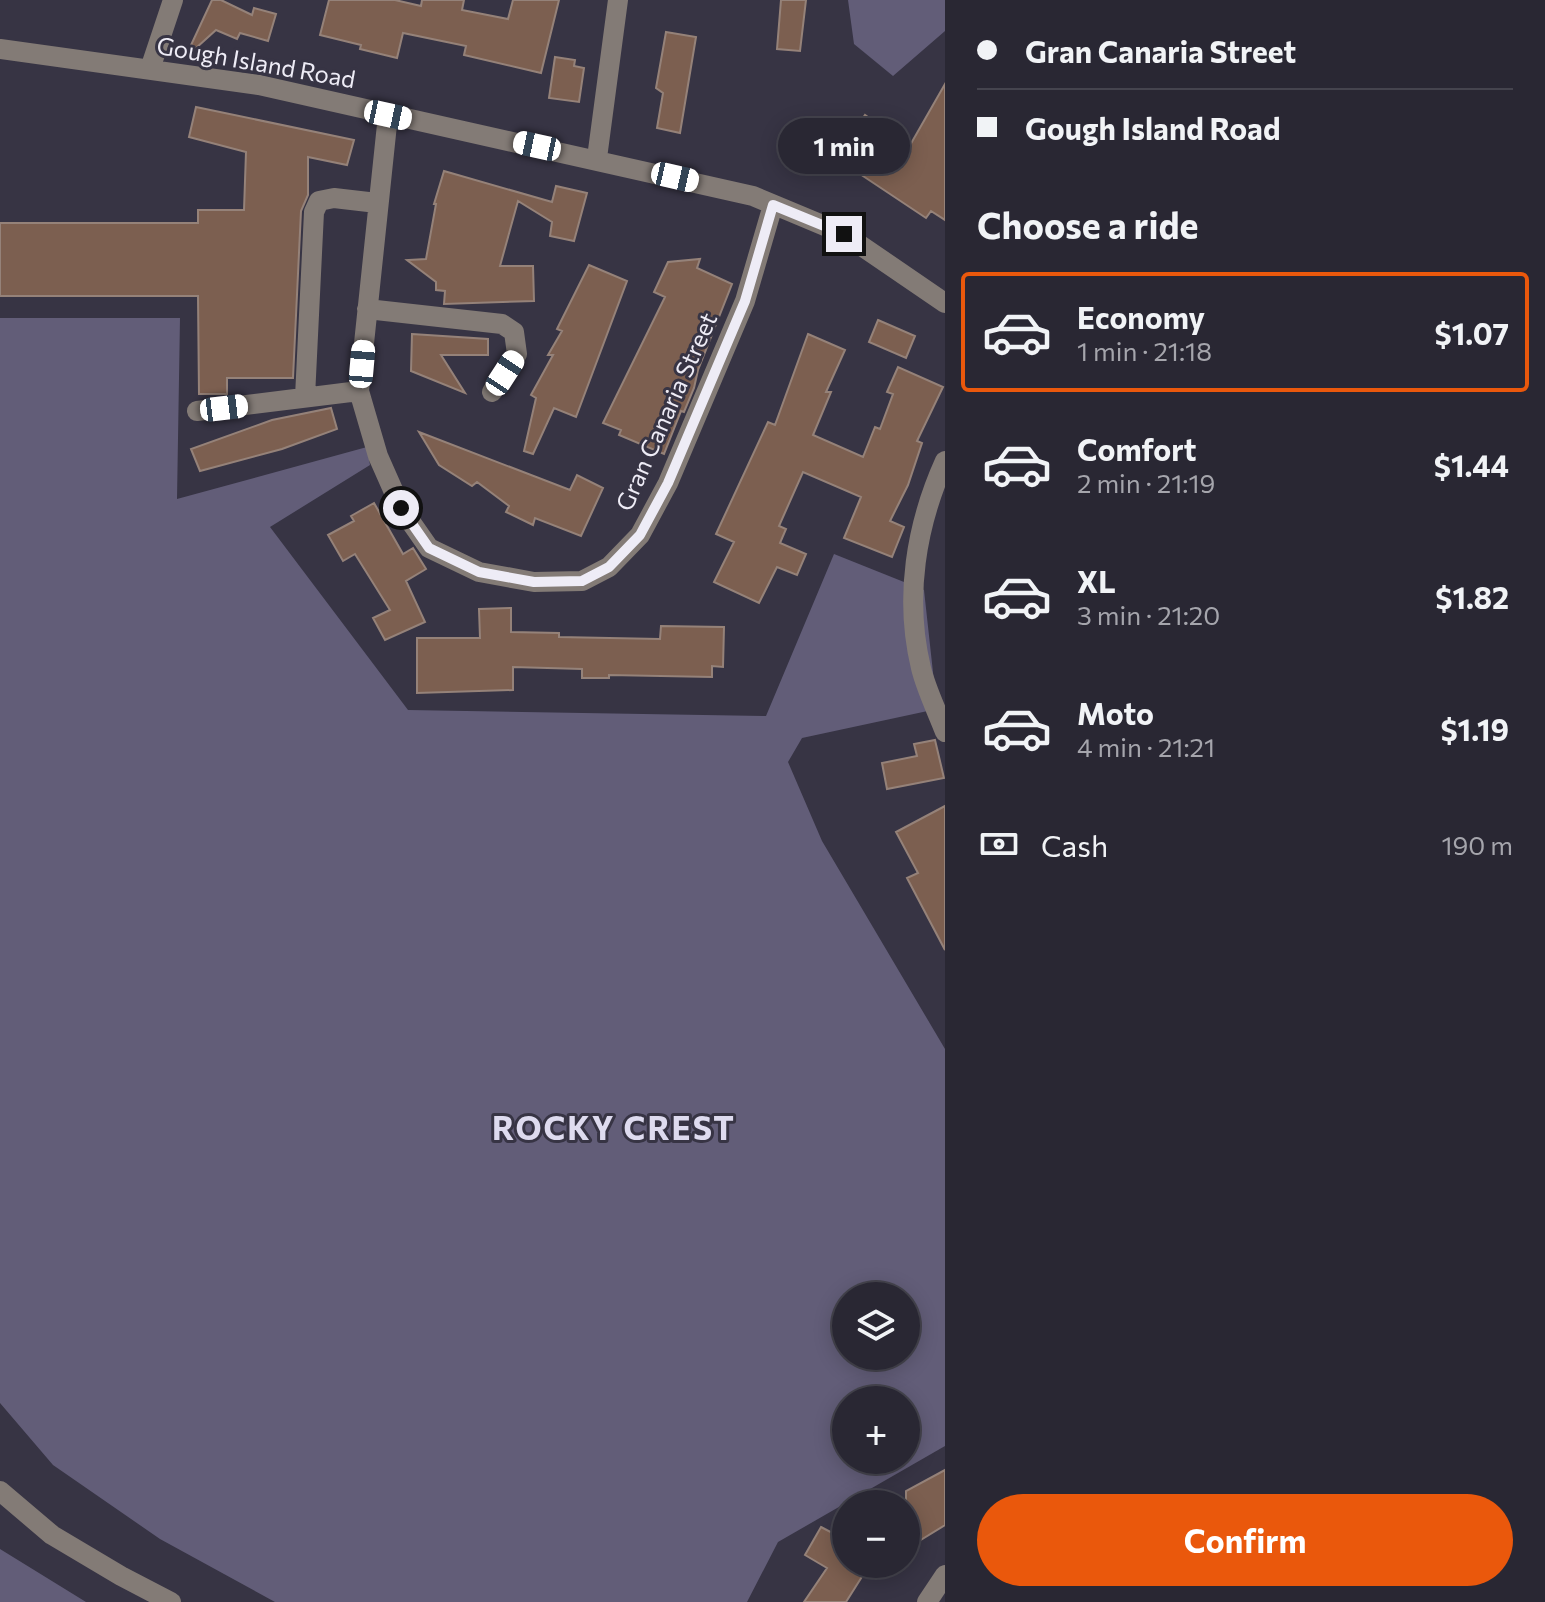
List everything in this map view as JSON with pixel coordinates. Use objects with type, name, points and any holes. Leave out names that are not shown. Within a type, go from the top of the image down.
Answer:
[{"type":"street","points":[[150,69],[173,0]]},
{"type":"street","points":[[597,158],[618,0]]},
{"type":"street","name":"Gough Island Road","points":[[0,49],[259,85],[597,158],[753,196],[844,234],[945,303]]},
{"type":"street","name":"Gran Canaria Street","points":[[388,115],[359,391],[384,469],[401,508],[429,548],[479,572],[534,582],[582,581],[609,567],[640,535],[668,483],[745,301],[773,205]]},
{"type":"street","points":[[305,397],[314,212],[319,201],[334,198],[377,203]]},
{"type":"street","points":[[367,309],[502,324],[514,332],[517,354],[492,392]]},
{"type":"street","points":[[197,411],[359,391]]},
{"type":"street","points":[[945,461],[919,529],[915,619],[921,667],[945,732]]},
{"type":"street","points":[[0,1491],[52,1535],[171,1602]]},
{"type":"street","points":[[927,1602],[945,1575]]},
{"type":"shaded area","points":[[848,0],[945,0],[945,31],[893,76],[854,44]]},
{"type":"shaded area","points":[[0,318],[180,318],[177,499],[367,447],[370,465],[270,527],[408,710],[766,716],[834,554],[924,590],[937,709],[802,738],[788,762],[822,841],[945,1049],[945,1446],[920,1460],[920,1386],[832,1386],[832,1474],[896,1474],[868,1490],[832,1490],[832,1511],[778,1542],[747,1602],[275,1602],[160,1539],[53,1465],[0,1403]]},
{"type":"shaded area","points":[[0,1549],[86,1602],[0,1602]]},
{"type":"building","points":[[212,0],[221,0],[252,15],[254,8],[276,14],[268,41],[240,33],[237,39],[216,30],[185,58]]},
{"type":"building","points":[[329,0],[395,0],[421,6],[422,0],[464,0],[462,10],[508,19],[513,0],[559,0],[541,73],[464,55],[466,46],[403,33],[397,58],[360,49],[361,45],[320,35]]},
{"type":"building","points":[[781,0],[806,0],[800,51],[777,49]]},
{"type":"building","points":[[666,32],[696,37],[680,133],[657,128],[663,93],[656,88]]},
{"type":"building","points":[[555,57],[575,60],[574,66],[584,68],[579,102],[549,98]]},
{"type":"building","points":[[945,84],[945,220],[931,211],[926,218],[836,158],[865,115],[909,147]]},
{"type":"building","points":[[196,107],[354,140],[347,165],[308,157],[308,195],[301,211],[293,378],[227,378],[227,394],[199,394],[198,296],[0,296],[0,223],[198,223],[198,210],[244,210],[246,152],[189,137]]},
{"type":"building","points":[[444,171],[552,202],[556,186],[587,193],[574,241],[550,236],[552,222],[518,201],[500,266],[533,266],[534,301],[444,304],[445,291],[436,290],[436,282],[407,260],[426,259],[434,204]]},
{"type":"building","points":[[700,259],[697,268],[732,284],[698,370],[694,388],[664,454],[619,435],[621,430],[603,423],[665,297],[654,292],[668,262]]},
{"type":"building","points":[[589,265],[627,281],[576,417],[554,408],[533,454],[524,451],[536,398],[531,395],[553,355],[548,355],[562,331],[557,329]]},
{"type":"building","points":[[878,320],[915,336],[906,358],[869,342]]},
{"type":"building","points":[[412,334],[488,339],[488,355],[441,355],[465,393],[411,371]]},
{"type":"building","points":[[808,334],[845,350],[826,392],[831,392],[813,435],[863,457],[875,427],[880,429],[893,394],[887,392],[898,367],[943,387],[917,441],[922,443],[908,485],[890,521],[904,527],[892,557],[844,538],[861,497],[803,472],[779,526],[786,529],[780,543],[806,554],[797,575],[777,567],[759,603],[714,582],[734,542],[716,534],[768,422],[775,425]]},
{"type":"building","points":[[331,408],[337,429],[282,449],[200,471],[191,449],[272,420]]},
{"type":"building","points":[[419,432],[570,490],[577,475],[603,488],[581,536],[535,518],[533,525],[506,512],[509,506],[477,482],[472,486],[439,465]]},
{"type":"building","points":[[374,503],[403,554],[413,548],[426,569],[406,581],[425,622],[385,640],[373,618],[390,610],[355,554],[343,561],[328,535],[354,521],[351,516]]},
{"type":"building","points":[[511,608],[511,632],[559,633],[559,637],[660,639],[661,626],[724,627],[723,667],[712,666],[712,677],[609,675],[609,678],[582,678],[582,669],[513,667],[513,690],[417,693],[417,638],[480,638],[479,609]]},
{"type":"building","points":[[935,740],[944,778],[887,789],[882,763],[917,756],[914,744]]},
{"type":"building","points":[[945,806],[945,950],[907,878],[918,873],[896,832]]},
{"type":"building","points":[[945,1470],[945,1525],[920,1540],[920,1490],[908,1490]]},
{"type":"building","points":[[821,1527],[832,1533],[832,1578],[861,1578],[846,1602],[804,1602],[827,1568],[805,1555]]},
{"type":"district","name":"ROCKY CREST","points":[[614,1129]]},
{"type":"route","points":[[401,508],[429,548],[479,572],[534,582],[582,581],[609,567],[640,535],[668,483],[745,301],[773,205],[844,234]]}]
